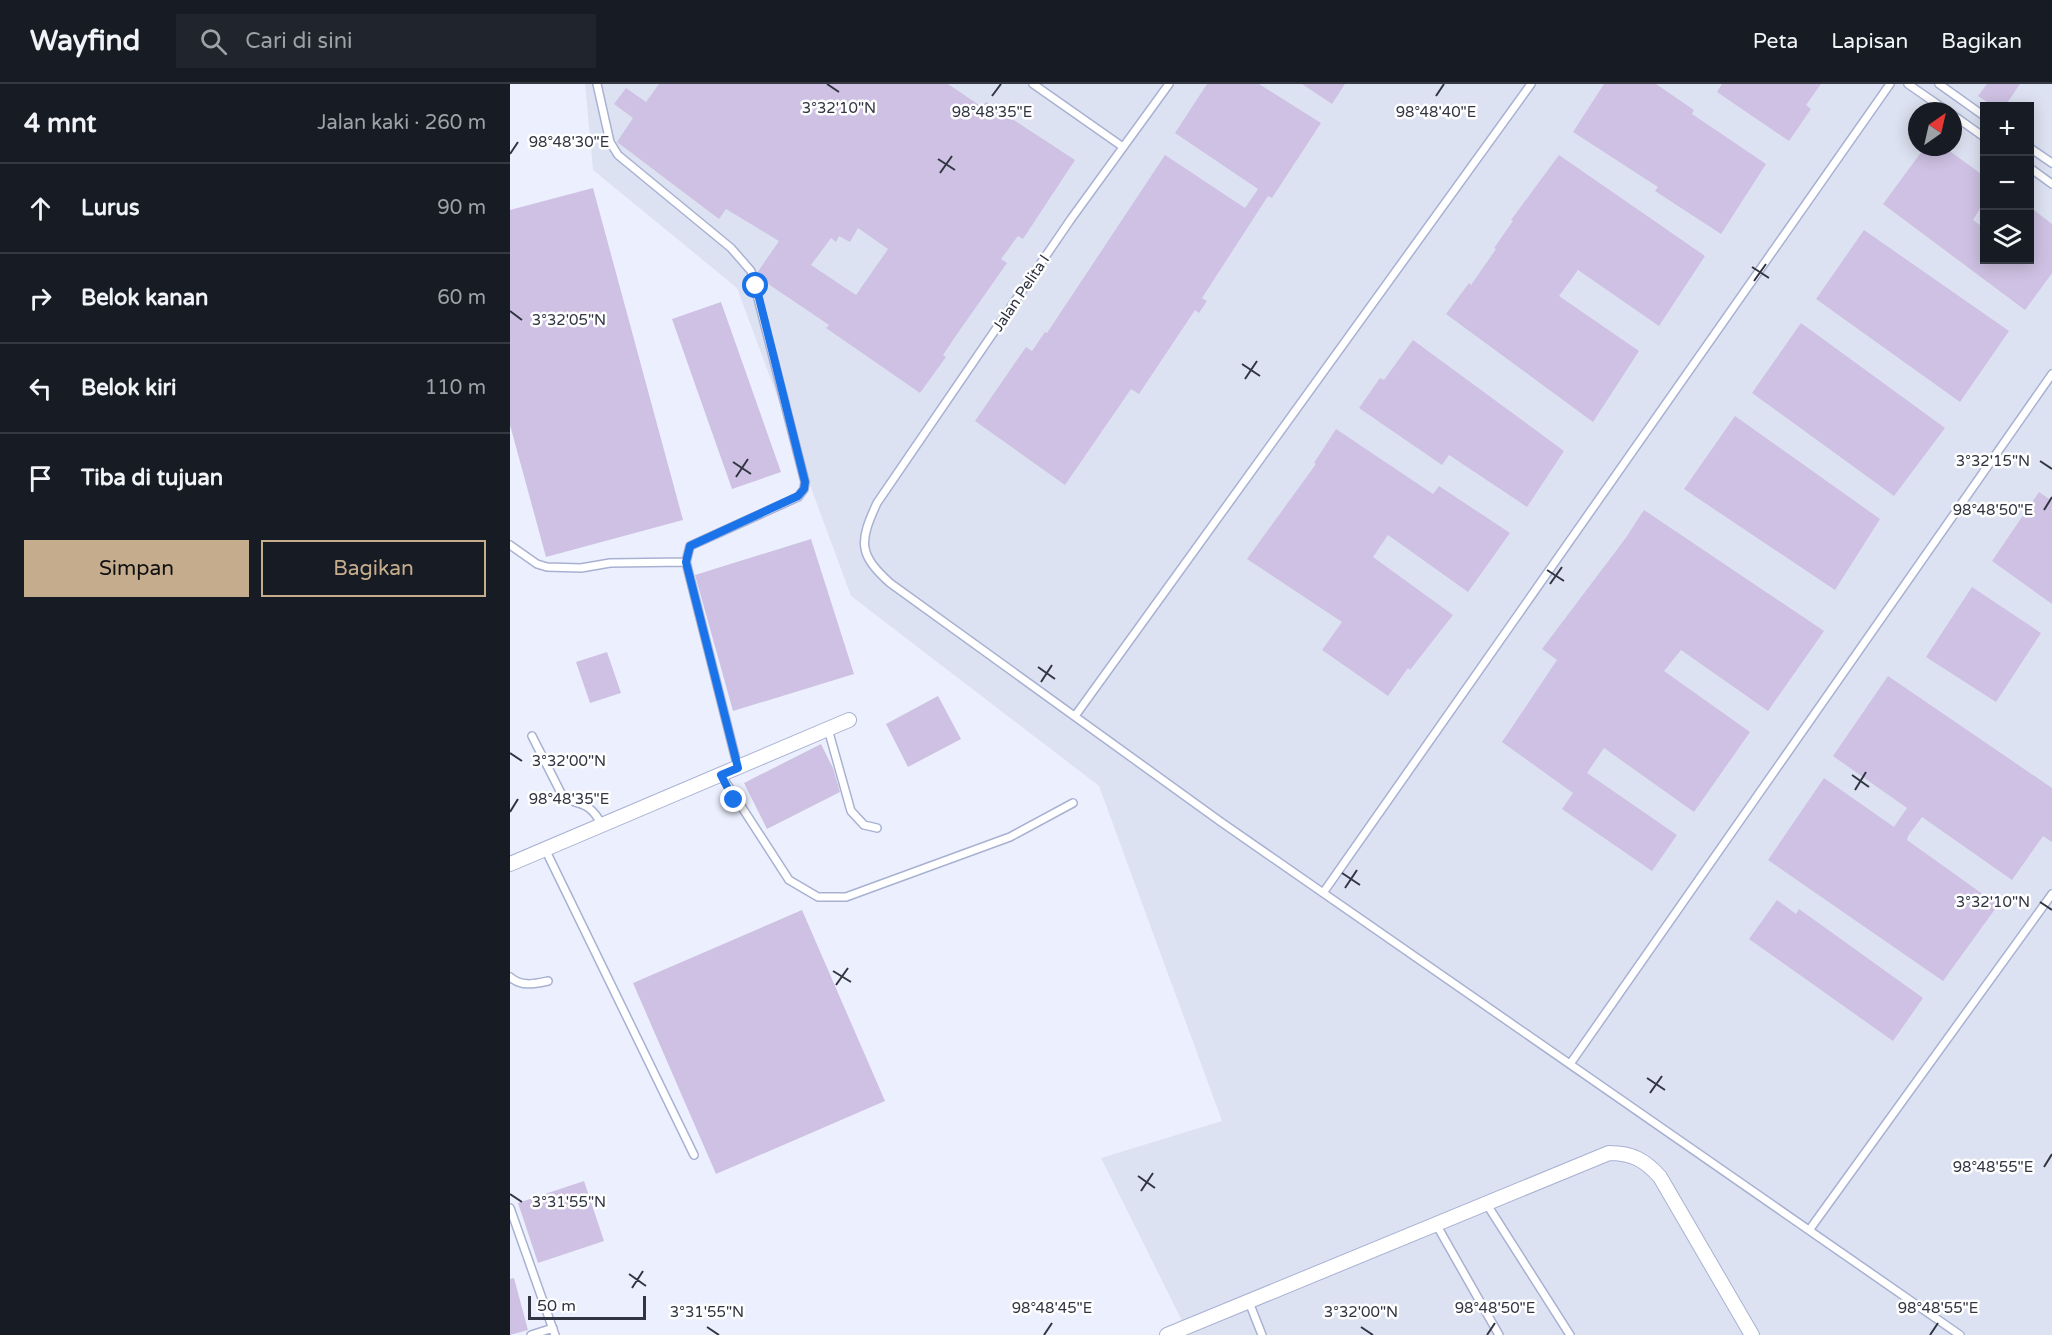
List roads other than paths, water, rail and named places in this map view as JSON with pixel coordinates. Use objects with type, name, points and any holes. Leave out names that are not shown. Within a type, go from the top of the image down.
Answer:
[{"type":"street","points":[[510,864],[546,851],[849,720]]},
{"type":"street","points":[[1167,1335],[1609,1153],[1635,1156],[1648,1164],[1660,1178],[1752,1335]]},
{"type":"lane","points":[[597,84],[610,142],[618,154],[731,248],[751,271],[805,482],[804,489],[798,496],[690,546],[686,562],[738,768]]},
{"type":"lane","points":[[1033,84],[1124,147]]},
{"type":"lane","name":"Jalan Pelita I","points":[[1169,84],[877,503],[868,523],[863,543],[864,555],[872,567],[890,583],[1323,893],[1960,1335]]},
{"type":"lane","points":[[1075,716],[1531,84]]},
{"type":"lane","points":[[1323,893],[1890,84]]},
{"type":"lane","points":[[1908,84],[1934,102]]},
{"type":"lane","points":[[1940,84],[1980,113]]},
{"type":"lane","points":[[1962,121],[1980,133]]},
{"type":"lane","points":[[2034,151],[2052,164]]},
{"type":"lane","points":[[2034,171],[2052,184]]},
{"type":"lane","points":[[1570,1064],[2052,374]]},
{"type":"lane","points":[[510,544],[537,564],[547,567],[581,568],[610,563],[686,562]]},
{"type":"lane","points":[[828,729],[847,790],[851,812],[864,825],[877,828]]},
{"type":"lane","points":[[532,736],[561,793],[565,798],[588,806],[602,825]]},
{"type":"lane","points":[[721,775],[734,800],[789,880],[802,891],[818,897],[846,897],[1010,837],[1073,803]]},
{"type":"lane","points":[[546,851],[694,1155]]},
{"type":"lane","points":[[1810,1229],[2052,894]]},
{"type":"lane","points":[[510,977],[521,984],[530,985],[548,981]]},
{"type":"lane","points":[[1486,1203],[1570,1335]]},
{"type":"lane","points":[[510,1208],[554,1332],[531,1335]]},
{"type":"lane","points":[[1436,1224],[1499,1335]]},
{"type":"lane","points":[[1249,1302],[1262,1335]]}]
